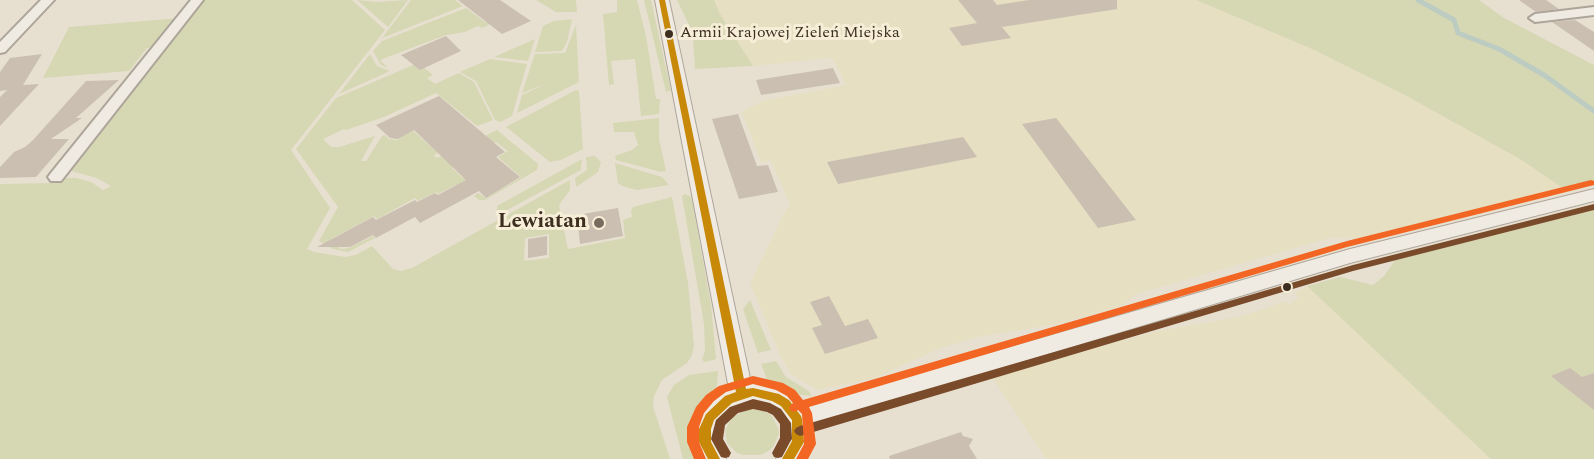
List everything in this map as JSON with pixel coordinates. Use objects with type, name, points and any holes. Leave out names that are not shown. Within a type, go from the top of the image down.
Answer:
[{"type":"street","points":[[0,49],[48,0]]},
{"type":"street","points":[[56,177],[197,0]]},
{"type":"street","points":[[662,0],[742,394]]},
{"type":"street","points":[[1534,18],[1594,11]]},
{"type":"street","points":[[0,31],[21,27]]},
{"type":"street","points":[[797,419],[1350,256],[1594,195]]},
{"type":"street","points":[[714,459],[705,442],[705,429],[710,417],[718,406],[742,394],[753,392],[775,397],[785,403],[797,419],[798,442],[788,459]]},
{"type":"shaded area","points":[[714,0],[1196,0],[1310,48],[1405,95],[1520,159],[1563,188],[1358,238],[1330,238],[1136,294],[1124,305],[1058,324],[978,337],[938,349],[875,378],[817,390],[791,374],[779,353],[750,283],[790,204],[771,161],[761,162],[742,112],[762,101],[846,85],[832,58],[753,66],[720,14]]},
{"type":"shaded area","points":[[1307,286],[1491,459],[1046,459],[992,377],[1157,331],[1238,317],[1283,301],[1289,304],[1299,297],[1294,293]]},
{"type":"green space","points":[[203,0],[352,0],[385,30],[291,150],[330,208],[307,249],[345,257],[356,255],[372,246],[393,269],[401,271],[412,268],[570,180],[570,190],[559,205],[568,249],[625,238],[623,220],[632,217],[633,207],[672,197],[688,283],[694,346],[687,363],[662,380],[654,396],[653,406],[670,459],[0,459],[0,184],[54,183],[65,178],[76,178],[91,182],[103,190],[111,186],[97,178],[68,170]],"holes":[[[549,234],[549,258],[524,261],[525,238]]]},
{"type":"green space","points":[[357,0],[377,2],[408,0],[388,27]]},
{"type":"green space","points":[[411,0],[455,0],[463,6],[382,38]]},
{"type":"green space","points":[[536,0],[576,0],[577,12],[556,12]]},
{"type":"green space","points":[[617,0],[637,0],[646,36],[656,99],[660,99],[659,114],[641,116],[635,59],[611,61],[614,84],[609,85],[603,14],[617,12]]},
{"type":"green space","points":[[644,0],[651,0],[671,91],[666,92]]},
{"type":"green space","points":[[677,0],[714,0],[720,14],[753,66],[695,69],[693,38],[699,36],[697,29],[690,27]]},
{"type":"green space","points":[[1196,0],[1479,0],[1504,18],[1594,65],[1594,182],[1563,188],[1520,159],[1405,95],[1310,48]]},
{"type":"green space","points":[[466,8],[485,22],[490,20],[493,23],[482,28],[478,26],[465,32],[446,35],[380,60],[388,68],[381,65],[373,51],[382,41]]},
{"type":"green space","points":[[181,18],[158,47],[147,48],[129,71],[43,78],[69,27]]},
{"type":"green space","points":[[572,19],[567,42],[562,51],[535,52],[543,26],[554,21]]},
{"type":"green space","points":[[576,25],[579,82],[517,113],[522,95],[545,84],[522,93],[535,54],[565,53]]},
{"type":"green space","points":[[535,39],[528,61],[494,57]]},
{"type":"green space","points":[[370,54],[377,66],[390,71],[339,94]]},
{"type":"green space","points":[[490,59],[527,64],[512,116],[500,122],[495,120],[476,81],[460,72]]},
{"type":"green space","points":[[418,63],[433,75],[427,78],[435,84],[459,73],[474,82],[493,120],[477,126],[436,93],[384,117],[344,129],[323,139],[331,147],[339,147],[375,136],[361,161],[366,161],[382,136],[397,140],[401,138],[401,133],[411,129],[438,153],[434,155],[436,158],[443,156],[455,166],[452,168],[463,178],[467,176],[472,181],[459,188],[456,185],[438,194],[436,192],[418,201],[415,198],[377,219],[374,216],[331,239],[340,249],[349,248],[373,236],[375,238],[348,252],[333,249],[319,241],[338,207],[296,149],[336,98]]},
{"type":"green space","points":[[576,90],[579,91],[583,149],[561,160],[550,162],[506,127]]},
{"type":"green space","points":[[659,118],[659,139],[666,171],[661,172],[616,160],[615,156],[632,150],[638,145],[634,132],[614,132],[613,123]]},
{"type":"green space","points":[[497,130],[538,164],[537,170],[485,200],[479,200],[474,196],[478,193],[486,198],[521,177],[498,157],[508,151],[496,142],[491,144],[483,137]]},
{"type":"green space","points":[[595,156],[601,162],[598,172],[576,187],[575,178],[587,170],[586,157]]},
{"type":"green space","points":[[582,159],[581,170],[500,214],[497,212],[497,206]]},
{"type":"green space","points":[[615,163],[662,177],[669,185],[637,190],[622,186],[618,183]]},
{"type":"green space","points":[[685,194],[692,200],[711,305],[716,359],[705,362],[702,360],[705,351],[704,324],[682,196]]},
{"type":"green space","points":[[1594,210],[1594,459],[1491,459],[1307,286],[1340,277],[1373,285],[1384,276],[1395,260]]},
{"type":"green space","points":[[750,300],[771,350],[758,353],[743,309]]},
{"type":"green space","points":[[776,361],[786,377],[810,392],[811,396],[789,393],[773,385],[767,379],[761,364]]},
{"type":"green space","points":[[718,371],[717,387],[694,426],[693,438],[699,459],[683,459],[667,397],[674,385],[689,375]]},
{"type":"green space","points":[[752,409],[772,416],[779,434],[773,447],[767,452],[760,455],[744,455],[737,453],[727,443],[725,430],[732,418]]},
{"type":"building","points":[[458,0],[500,0],[531,21],[502,34]]},
{"type":"building","points":[[958,0],[993,0],[997,5],[1029,0],[1117,0],[1117,9],[1002,27],[1011,38],[962,46],[949,28],[977,23]]},
{"type":"building","points":[[1519,0],[1546,0],[1559,9],[1536,12]]},
{"type":"building","points":[[1575,20],[1594,32],[1594,51],[1552,22]]},
{"type":"building","points":[[446,36],[461,51],[420,70],[401,55]]},
{"type":"building","points":[[42,54],[23,85],[39,84],[0,126],[0,97],[7,90],[0,91],[0,72],[10,58]]},
{"type":"building","points":[[833,68],[840,83],[761,95],[756,80]]},
{"type":"building","points":[[119,80],[76,118],[82,118],[51,139],[69,139],[36,177],[0,178],[0,167],[14,152],[33,140],[86,81]]},
{"type":"building","points":[[439,96],[505,152],[496,157],[520,177],[486,198],[479,191],[420,223],[415,217],[376,238],[373,235],[350,247],[317,247],[373,217],[376,220],[415,200],[417,202],[435,193],[438,195],[466,180],[414,130],[398,139],[390,138],[376,125]]},
{"type":"building","points":[[738,114],[757,166],[768,165],[778,192],[739,199],[712,119]]},
{"type":"building","points":[[1056,118],[1136,220],[1098,228],[1022,124]]},
{"type":"building","points":[[963,137],[977,157],[838,184],[827,162]]},
{"type":"building","points":[[618,208],[623,236],[580,244],[577,215]]},
{"type":"building","points":[[547,236],[547,255],[528,258],[528,239]]},
{"type":"building","points":[[829,296],[845,326],[868,319],[878,338],[825,354],[812,328],[822,325],[810,302]]},
{"type":"building","points":[[1570,368],[1582,377],[1594,373],[1594,410],[1551,376]]},
{"type":"building","points":[[961,432],[963,436],[973,439],[969,446],[977,459],[890,459],[889,456]]},
{"type":"waterway","points":[[1418,0],[1454,20],[1458,33],[1499,49],[1544,75],[1594,111]]},
{"type":"transit line","points":[[662,0],[742,394]]},
{"type":"transit line","points":[[794,407],[1347,244],[1591,183]]},
{"type":"transit line","points":[[800,431],[1353,268],[1594,207]]},
{"type":"transit line","points":[[700,459],[693,442],[693,427],[700,410],[710,398],[723,389],[753,380],[779,386],[791,393],[807,413],[810,444],[802,459]]},
{"type":"transit line","points":[[714,459],[705,442],[705,429],[710,417],[729,399],[753,392],[775,397],[785,403],[797,419],[798,442],[788,459]]},
{"type":"transit line","points":[[725,453],[717,439],[720,423],[734,410],[753,404],[777,412],[785,423],[786,439],[778,453]]},
{"type":"place","name":"Armii Krajowej Zieleń Miejska","points":[[669,34]]},
{"type":"place","name":"Lewiatan","points":[[599,223]]}]
